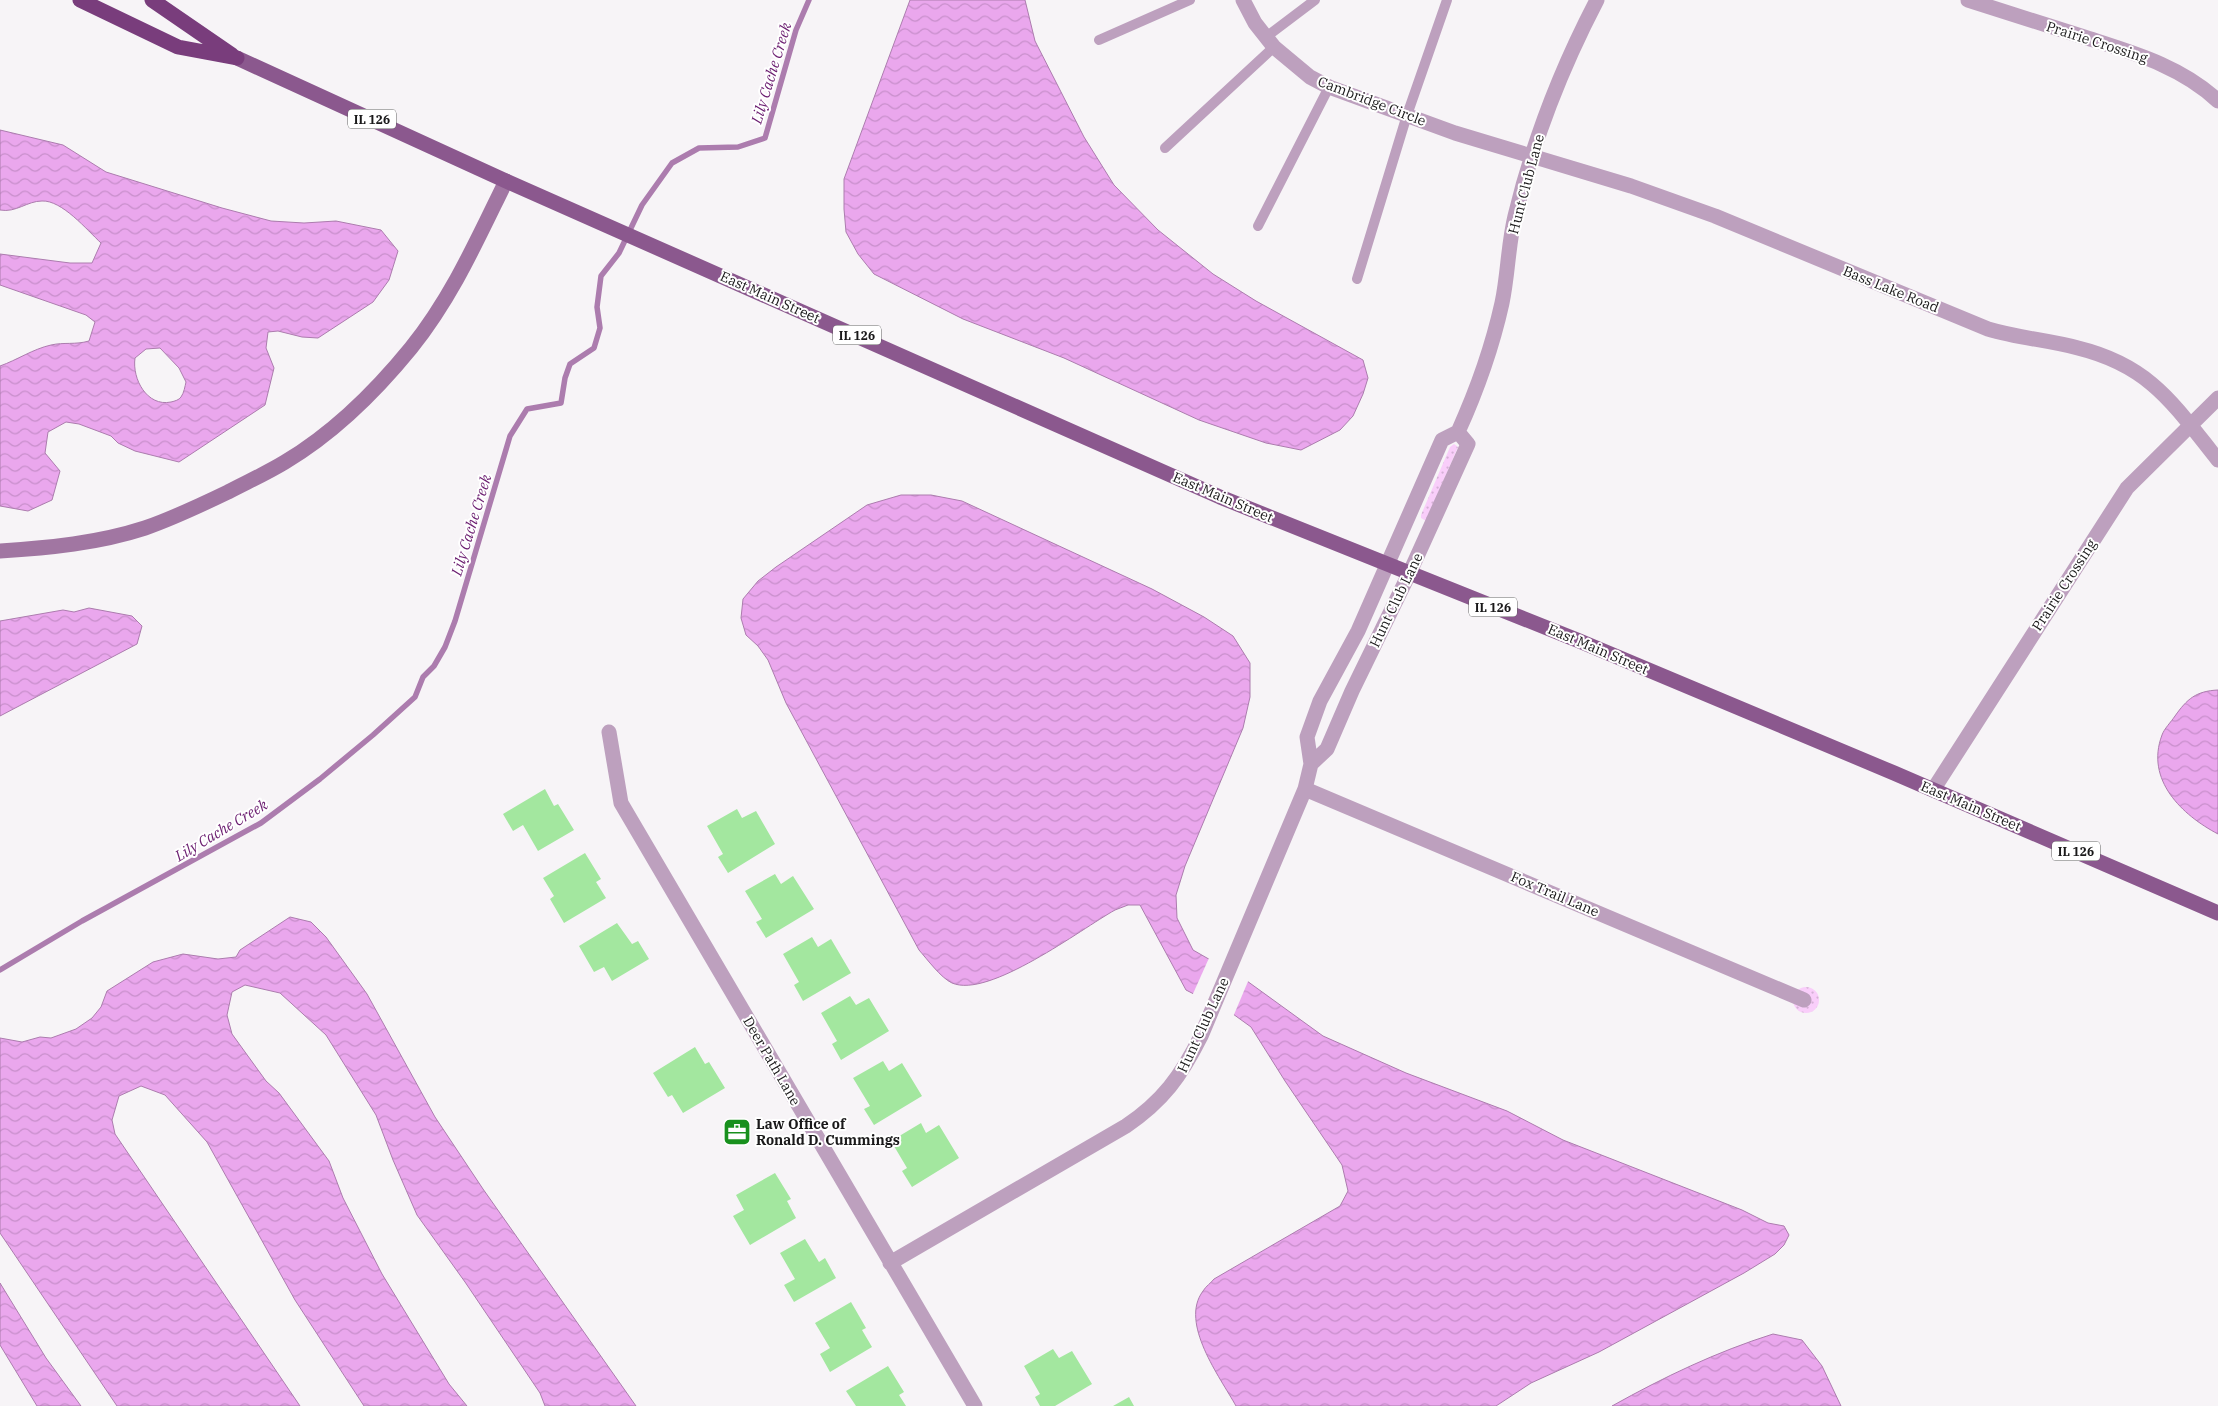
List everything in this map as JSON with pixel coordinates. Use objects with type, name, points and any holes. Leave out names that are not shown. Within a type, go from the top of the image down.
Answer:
[{"type":"highway","points":[[80,0],[178,47],[237,58]]},
{"type":"highway","points":[[152,0],[237,58]]},
{"type":"main road","name":"East Main Street","points":[[237,58],[506,181],[1173,476],[1577,640],[2218,913]]},
{"type":"street","name":"Cambridge Circle","points":[[1243,0],[1255,23],[1270,42],[1310,77],[1329,87],[1454,133],[1532,156]]},
{"type":"street","name":"Hunt Club Lane","points":[[890,1263],[1143,1115],[1160,1100],[1178,1078],[1205,1025],[1306,789],[1311,764],[1307,737],[1320,701],[1358,631],[1386,563],[1442,440],[1458,432],[1483,374],[1502,301],[1514,218],[1532,156],[1557,82],[1597,0]]},
{"type":"street","name":"Prairie Crossing","points":[[1968,0],[2138,54],[2174,69],[2218,101]]},
{"type":"street","name":"Bass Lake Road","points":[[1532,156],[1631,186],[1715,216],[1988,329],[2011,336],[2047,341],[2103,354],[2144,376],[2169,398],[2218,460]]},
{"type":"street","points":[[0,551],[68,545],[100,539],[144,528],[184,514],[286,462],[322,436],[379,383],[410,348],[432,318],[463,270],[506,181]]},
{"type":"street","name":"Prairie Crossing","points":[[1933,790],[2122,495],[2189,425],[2218,398]]},
{"type":"street","name":"Hunt Club Lane","points":[[1311,764],[1327,749],[1352,691],[1410,572],[1468,444],[1458,432]]},
{"type":"street","name":"Deer Path Lane","points":[[609,732],[621,803],[975,1406]]},
{"type":"street","name":"Fox Trail Lane","points":[[1306,789],[1804,1000]]},
{"type":"lane","points":[[1099,40],[1190,0]]},
{"type":"lane","points":[[1165,148],[1270,42],[1315,0]]},
{"type":"lane","points":[[1357,279],[1406,115],[1447,0]]},
{"type":"lane","points":[[1258,226],[1329,87]]},
{"type":"shaded area","points":[[1454,444],[1458,447],[1426,521],[1421,518],[1421,515],[1450,447]]},
{"type":"shaded area","points":[[1806,987],[1815,991],[1819,1000],[1815,1009],[1806,1013],[1797,1009],[1793,1000],[1797,991]]},
{"type":"water","points":[[910,0],[1025,0],[1035,41],[1084,137],[1114,185],[1158,230],[1213,274],[1256,301],[1363,360],[1368,378],[1363,394],[1353,416],[1340,430],[1301,450],[1266,443],[1199,420],[1064,358],[963,319],[874,274],[858,254],[846,232],[844,179]]},
{"type":"water","points":[[0,130],[63,145],[106,172],[271,221],[304,223],[336,221],[381,230],[398,251],[389,280],[373,302],[318,338],[302,337],[278,331],[268,332],[266,348],[274,368],[265,405],[179,462],[135,451],[118,443],[111,436],[79,424],[66,422],[48,432],[45,453],[60,471],[52,500],[28,511],[0,506],[0,366],[44,347],[89,341],[95,322],[86,315],[0,285],[0,254],[70,263],[92,263],[101,243],[66,210],[50,202],[42,201],[11,210],[0,210]],"holes":[[[160,348],[179,368],[186,382],[182,395],[175,401],[162,402],[148,396],[143,390],[136,374],[135,358],[146,349]]]},
{"type":"water","points":[[901,495],[931,495],[962,501],[1152,589],[1204,617],[1233,636],[1250,663],[1250,697],[1243,728],[1185,866],[1176,895],[1177,918],[1193,950],[1247,981],[1323,1036],[1406,1073],[1507,1111],[1563,1140],[1742,1210],[1768,1223],[1784,1226],[1789,1235],[1784,1245],[1775,1254],[1744,1273],[1599,1352],[1531,1383],[1496,1406],[1236,1406],[1204,1350],[1196,1318],[1197,1304],[1204,1289],[1214,1279],[1340,1206],[1348,1191],[1342,1165],[1251,1027],[1233,1014],[1186,990],[1140,905],[1128,905],[1115,910],[1035,960],[988,981],[968,985],[952,983],[943,977],[919,950],[786,703],[768,660],[758,646],[746,635],[741,618],[743,599],[758,581],[867,505]]},
{"type":"water","points":[[89,608],[132,616],[142,626],[137,644],[0,716],[0,621],[63,610],[74,612]]},
{"type":"water","points":[[2218,690],[2218,834],[2192,817],[2170,794],[2163,781],[2159,767],[2158,751],[2163,733],[2184,705],[2198,694]]},
{"type":"water","points":[[290,917],[311,922],[326,937],[367,994],[435,1117],[483,1189],[636,1406],[545,1406],[540,1393],[417,1215],[376,1115],[326,1035],[280,993],[245,985],[232,992],[227,1015],[232,1034],[266,1081],[279,1093],[329,1161],[343,1198],[382,1274],[449,1384],[467,1406],[364,1406],[295,1300],[207,1142],[165,1095],[141,1086],[119,1096],[112,1120],[115,1134],[300,1406],[117,1406],[0,1233],[0,1038],[22,1042],[40,1037],[51,1038],[76,1029],[92,1018],[101,1007],[107,991],[153,962],[183,954],[218,959],[236,957],[240,950]]},
{"type":"water","points":[[0,1283],[46,1358],[81,1406],[37,1406],[0,1345]]},
{"type":"water","points":[[1773,1334],[1802,1340],[1822,1366],[1841,1406],[1612,1406],[1691,1366]]},
{"type":"pier","points":[[1209,958],[1249,979],[1233,1017],[1192,996]]},
{"type":"building","points":[[545,789],[554,806],[558,804],[574,830],[538,851],[523,825],[513,831],[503,814]]},
{"type":"building","points":[[737,809],[742,818],[756,811],[775,844],[728,873],[718,857],[723,854],[707,826]]},
{"type":"building","points":[[585,853],[601,879],[596,882],[606,898],[564,923],[550,899],[554,896],[543,878]]},
{"type":"building","points":[[775,874],[781,884],[793,876],[814,909],[766,938],[756,922],[762,919],[745,891]]},
{"type":"building","points":[[617,923],[632,944],[638,941],[649,959],[612,981],[604,967],[594,972],[579,946]]},
{"type":"building","points":[[812,937],[818,947],[831,939],[851,973],[803,1001],[794,985],[799,982],[783,954]]},
{"type":"building","points":[[850,996],[856,1005],[869,998],[889,1031],[841,1060],[832,1044],[837,1041],[821,1013]]},
{"type":"building","points":[[695,1047],[705,1064],[709,1062],[725,1088],[683,1113],[672,1095],[668,1097],[653,1073]]},
{"type":"building","points":[[883,1061],[889,1071],[902,1063],[922,1096],[874,1125],[864,1109],[870,1106],[853,1078]]},
{"type":"building","points":[[921,1123],[926,1133],[939,1125],[959,1158],[912,1187],[902,1171],[907,1168],[891,1141]]},
{"type":"building","points":[[775,1173],[791,1199],[787,1201],[796,1218],[750,1245],[733,1216],[744,1210],[736,1195]]},
{"type":"building","points":[[805,1239],[819,1262],[825,1258],[836,1278],[794,1302],[784,1285],[795,1279],[780,1253]]},
{"type":"building","points":[[851,1302],[866,1328],[862,1330],[872,1347],[830,1372],[820,1354],[830,1348],[815,1323]]},
{"type":"building","points":[[1053,1349],[1059,1358],[1072,1351],[1092,1384],[1055,1406],[1040,1406],[1035,1397],[1040,1394],[1024,1366]]},
{"type":"building","points":[[888,1366],[904,1392],[899,1395],[906,1406],[856,1406],[846,1391]]},
{"type":"building","points":[[1129,1397],[1134,1406],[1113,1406]]},
{"type":"waterway","name":"Lily Cache Creek","points":[[0,970],[82,921],[261,823],[320,779],[415,697],[423,677],[434,666],[445,647],[455,621],[510,436],[527,409],[561,403],[565,378],[570,364],[594,348],[600,328],[597,307],[601,276],[619,253],[642,205],[672,163],[699,148],[738,147],[765,138],[796,30],[809,0]]},
{"type":"place","name":"Law Office of Ronald D. Cummings","points":[[737,1132]]}]
